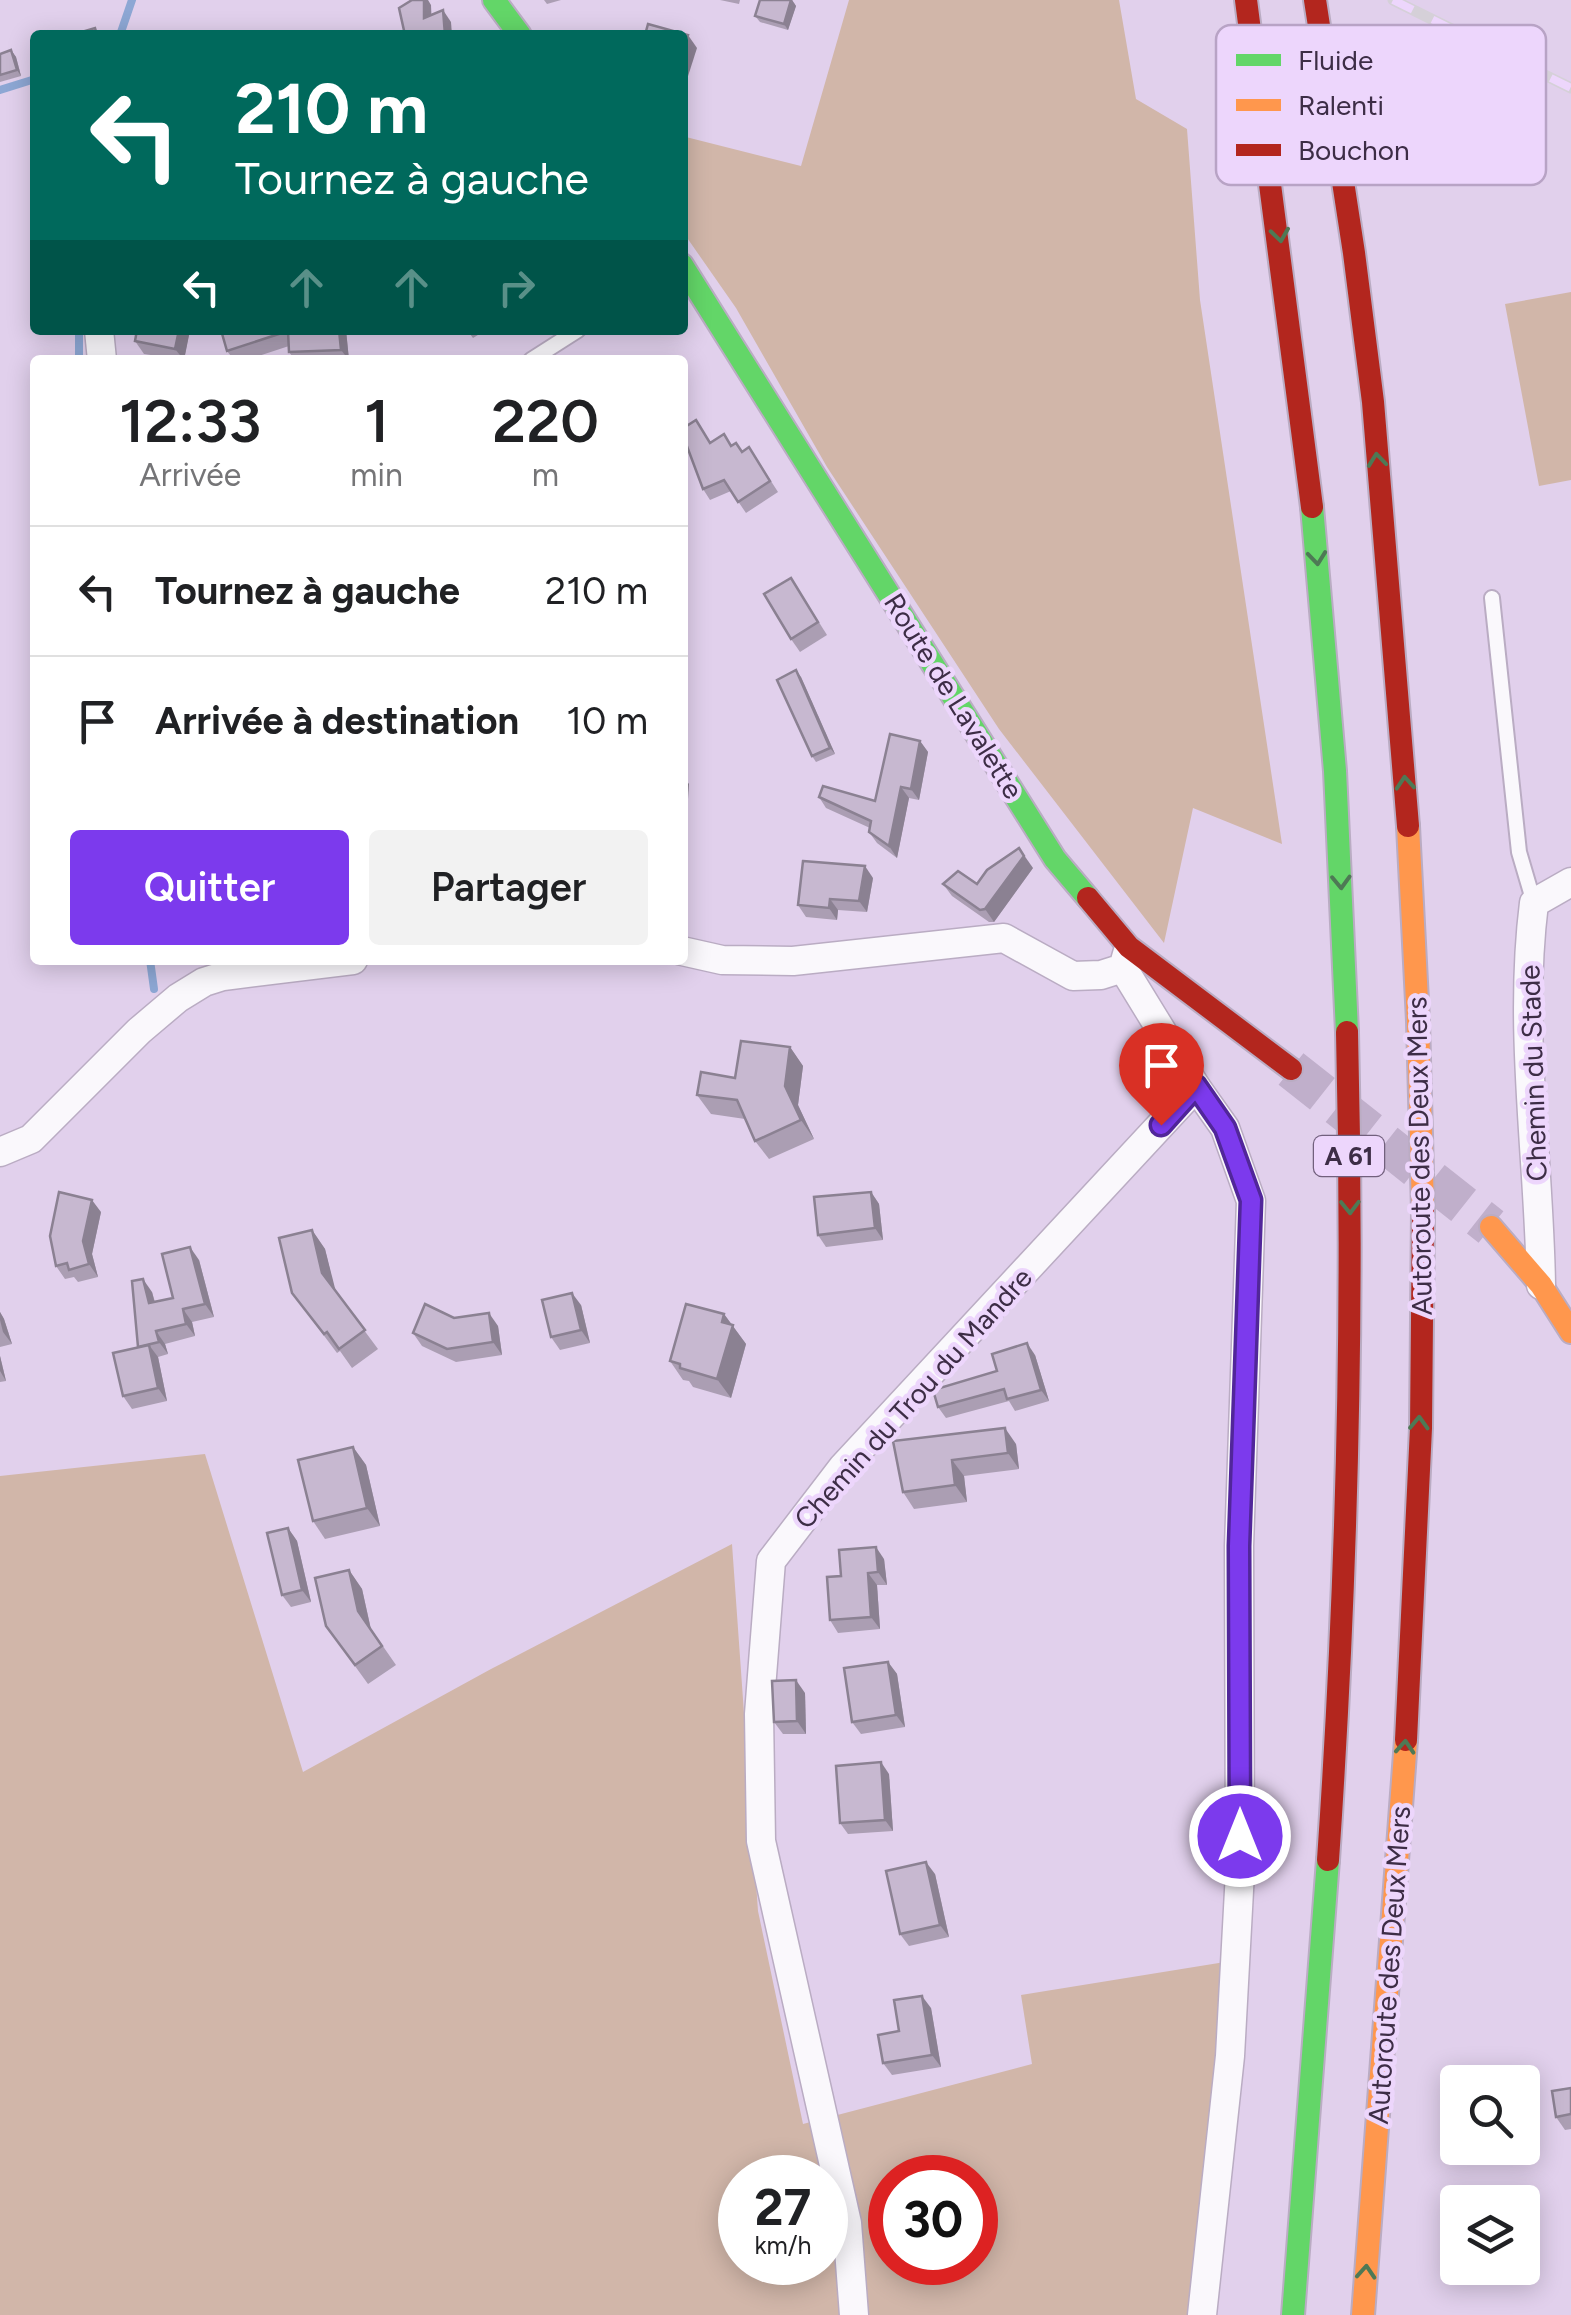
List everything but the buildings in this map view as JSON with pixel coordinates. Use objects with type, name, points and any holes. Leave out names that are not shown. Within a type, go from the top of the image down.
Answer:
[{"type":"main road","points":[[494,0],[516,30]]},
{"type":"main road","name":"A 61","points":[[1246,0],[1250,25]]},
{"type":"main road","name":"Autoroute des Deux Mers","points":[[1315,0],[1319,25]]},
{"type":"main road","name":"A 61","points":[[1273,185],[1322,602],[1340,856],[1351,1282],[1342,1607],[1293,2315]]},
{"type":"main road","name":"Autoroute des Deux Mers","points":[[1343,185],[1359,290],[1392,598],[1420,1083],[1423,1302],[1414,1615],[1390,1982],[1362,2315]]},
{"type":"main road","name":"Route de Lavalette","points":[[688,275],[1055,859],[1126,957],[1291,1069]]},
{"type":"main road","points":[[1492,1227],[1541,1285],[1571,1332]]},
{"type":"street","points":[[1534,903],[1571,882]]},
{"type":"street","name":"Chemin du Stade","points":[[1534,903],[1528,952],[1530,1098],[1541,1285]]},
{"type":"street","points":[[688,952],[722,960],[793,961],[1004,938],[1074,976],[1102,975],[1126,957],[1196,1086],[1225,1128],[1251,1200],[1239,1546],[1240,1872],[1230,2056],[1202,2315]]},
{"type":"street","points":[[0,1152],[31,1139],[178,998],[204,982],[242,967],[274,965]]},
{"type":"street","name":"Chemin du Trou du Mandre","points":[[854,2315],[848,2222],[760,1840],[759,1714],[770,1561],[843,1467],[1196,1086]]},
{"type":"lane","points":[[539,355],[570,335]]},
{"type":"lane","points":[[1492,598],[1519,852],[1534,903]]},
{"type":"shaded area","points":[[849,0],[1119,0],[1136,99],[1187,129],[1200,300],[1282,844],[1193,808],[1164,943],[999,729],[827,467],[736,308],[688,239],[688,138],[801,166]]},
{"type":"shaded area","points":[[1571,292],[1571,480],[1539,486],[1505,304]]},
{"type":"shaded area","points":[[205,1454],[303,1772],[732,1544],[758,1911],[803,2124],[1032,2064],[1021,1995],[1225,1962],[1194,2315],[0,2315],[0,1476]]},
{"type":"waterway","points":[[122,30],[132,0]]},
{"type":"waterway","points":[[0,90],[30,81]]},
{"type":"waterway","points":[[79,335],[79,355]]},
{"type":"waterway","points":[[151,965],[154,989]]},
{"type":"tunnel","points":[[1291,1069],[1491,1227]]},
{"type":"railway","points":[[1393,0],[1444,25]]},
{"type":"railway","points":[[1546,76],[1571,88]]},
{"type":"traffic: fast","points":[[494,0],[516,30]]},
{"type":"traffic: fast","points":[[688,275],[1055,859],[1088,898]]},
{"type":"traffic: fast","points":[[1312,507],[1335,771],[1347,1032]]},
{"type":"traffic: fast","points":[[1293,2315],[1328,1860]]},
{"type":"traffic: slow","points":[[1408,826],[1423,1211]]},
{"type":"traffic: slow","points":[[1491,1227],[1541,1285],[1571,1332]]},
{"type":"traffic: slow","points":[[1363,2315],[1406,1740]]},
{"type":"traffic: jam","points":[[1246,0],[1249,25]]},
{"type":"traffic: jam","points":[[1315,0],[1319,25]]},
{"type":"traffic: jam","points":[[1270,185],[1312,507]]},
{"type":"traffic: jam","points":[[1344,185],[1373,402],[1408,826]]},
{"type":"traffic: jam","points":[[1088,898],[1129,947],[1291,1069]]},
{"type":"traffic: jam","points":[[1328,1860],[1347,1446],[1347,1032]]},
{"type":"traffic: jam","points":[[1406,1740],[1421,1428],[1423,1211]]},
{"type":"route","points":[[1161,1125],[1196,1086],[1225,1128],[1251,1200],[1239,1546],[1240,1836]]}]
